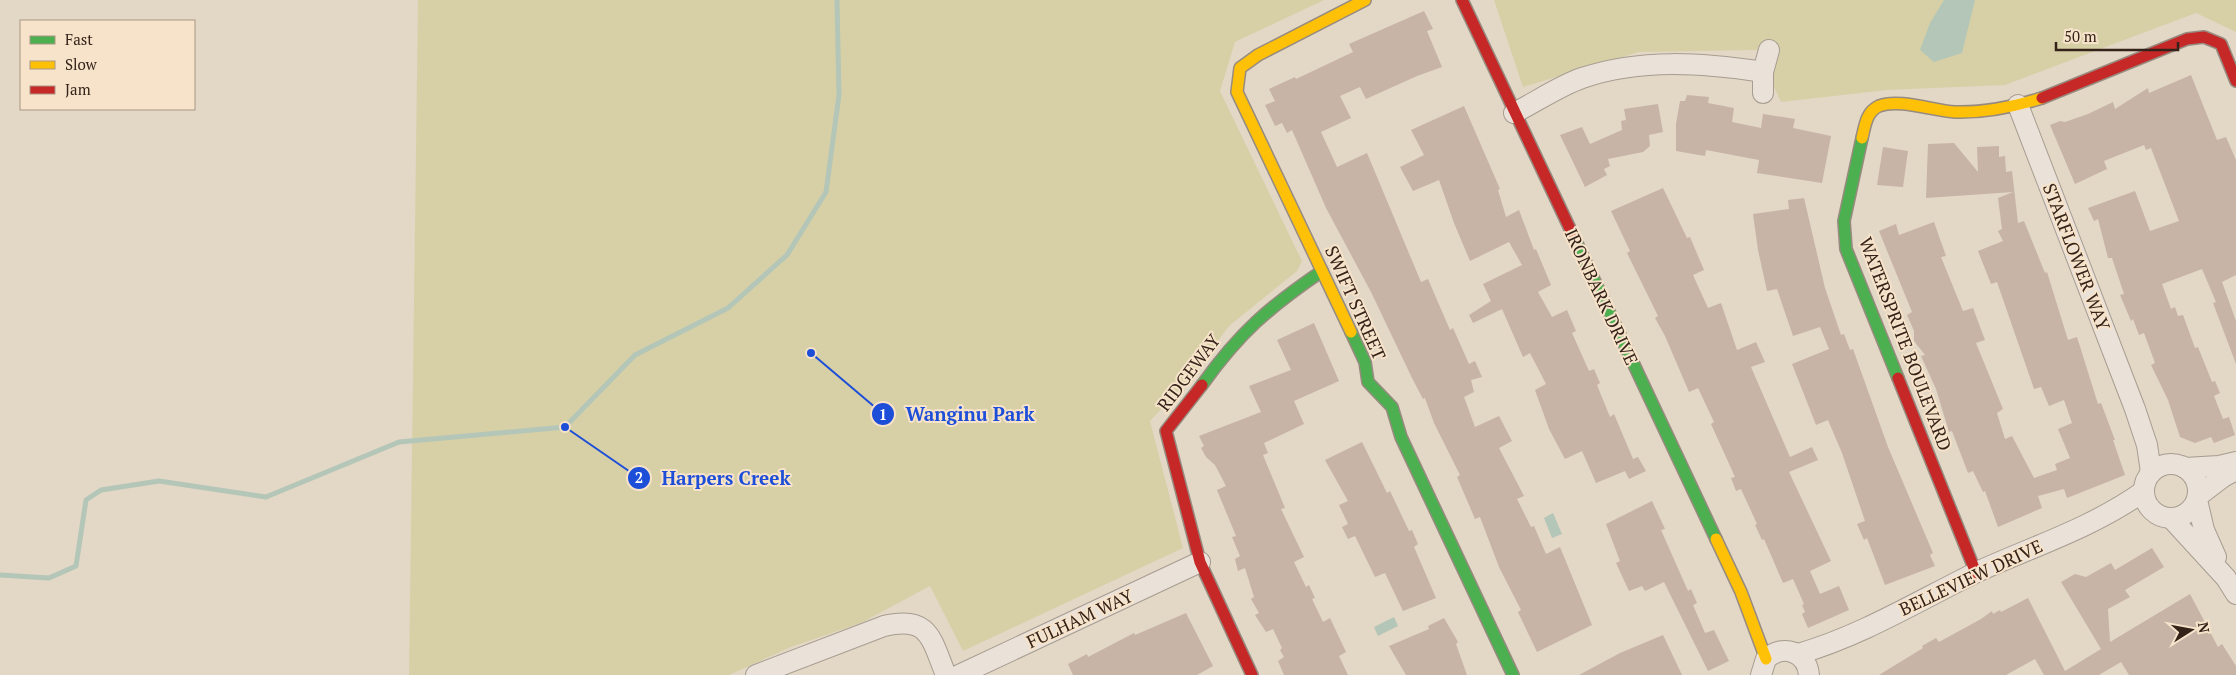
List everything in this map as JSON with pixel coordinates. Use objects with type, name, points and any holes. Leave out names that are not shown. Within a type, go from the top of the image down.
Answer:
[{"type":"street","name":"SWIFT STREET","points":[[1365,0],[1258,55],[1240,68],[1237,92],[1365,362],[1368,382],[1392,407],[1401,437],[1513,675]]},
{"type":"street","name":"IRONBARK DRIVE","points":[[1462,0],[1741,592],[1763,627],[1794,652]]},
{"type":"street","name":"WATERSPRITE BOULEVARD","points":[[1976,573],[1846,249],[1844,220],[1867,116],[1879,106],[1898,104],[1954,112],[1996,111],[2040,98],[2187,39],[2204,37],[2221,44],[2236,81]]},
{"type":"street","points":[[1763,93],[1763,72],[1769,50]]},
{"type":"street","points":[[1514,113],[1581,79],[1624,68],[1670,62],[1710,64],[1763,72]]},
{"type":"street","name":"STARFLOWER WAY","points":[[2018,105],[2147,445],[2168,468]]},
{"type":"street","name":"RIDGEWAY","points":[[1200,562],[1166,432],[1194,399],[1230,346],[1255,320],[1322,271]]},
{"type":"street","points":[[2231,586],[2164,516],[2145,500],[2144,491],[2147,479],[2168,468],[2219,466],[2236,462]]},
{"type":"street","points":[[2168,468],[2193,474],[2198,488],[2197,498],[2204,530],[2231,586]]},
{"type":"street","points":[[2164,516],[2181,517],[2190,511],[2197,498],[2223,477],[2236,470]]},
{"type":"street","name":"BELLEVIEW DRIVE","points":[[1764,667],[1776,652],[1794,652],[1855,633],[1976,573],[2089,525],[2144,491]]},
{"type":"street","name":"BELLEVIEW DRIVE","points":[[2089,525],[2127,516],[2164,516]]},
{"type":"street","points":[[1200,562],[1252,675]]},
{"type":"street","name":"FULHAM WAY","points":[[959,675],[1200,562]]},
{"type":"street","name":"IRONBARK DRIVE","points":[[1741,592],[1764,667]]},
{"type":"street","points":[[756,675],[884,626],[902,622],[914,623],[929,634],[946,675]]},
{"type":"street","name":"BELLEVIEW DRIVE","points":[[1810,675],[1820,659],[1855,633]]},
{"type":"street","points":[[1794,652],[1807,666],[1810,675]]},
{"type":"shaded area","points":[[418,0],[1324,0],[1235,42],[1220,91],[1302,261],[1297,271],[1229,326],[1190,379],[1150,421],[1183,548],[963,651],[930,586],[861,623],[791,647],[729,675],[409,675]]},
{"type":"shaded area","points":[[1494,0],[2236,0],[2236,32],[2196,13],[2005,85],[1887,90],[1781,102],[1757,50],[1639,52],[1523,87]]},
{"type":"shaded area","points":[[1944,0],[1975,0],[1962,53],[1934,62],[1920,50],[1930,23]]},
{"type":"shaded area","points":[[1553,513],[1562,534],[1552,538],[1544,518]]},
{"type":"shaded area","points":[[1394,617],[1398,626],[1378,636],[1374,627]]},
{"type":"building","points":[[1424,11],[1433,29],[1427,31],[1442,67],[1366,99],[1360,87],[1340,96],[1351,118],[1321,132],[1337,167],[1367,153],[1421,282],[1428,279],[1450,330],[1453,328],[1469,364],[1475,361],[1482,377],[1471,380],[1474,392],[1464,397],[1475,427],[1499,416],[1512,441],[1499,448],[1524,496],[1517,499],[1531,527],[1534,526],[1546,554],[1560,547],[1592,625],[1537,652],[1518,612],[1521,610],[1499,567],[1480,517],[1475,519],[1457,477],[1460,475],[1434,423],[1425,398],[1423,399],[1412,378],[1371,292],[1326,208],[1292,130],[1287,133],[1282,123],[1275,126],[1265,105],[1275,101],[1269,89],[1295,77],[1296,79],[1353,52],[1349,44]]},
{"type":"building","points":[[2191,75],[2217,140],[2226,137],[2236,160],[2236,275],[2222,282],[2236,321],[2236,364],[2213,303],[2216,302],[2202,269],[2162,284],[2171,309],[2175,307],[2178,316],[2183,315],[2195,348],[2198,347],[2212,382],[2215,381],[2220,393],[2214,396],[2223,419],[2229,417],[2235,435],[2214,443],[2211,437],[2195,443],[2180,437],[2168,400],[2151,365],[2155,363],[2144,333],[2139,335],[2133,319],[2131,321],[2120,295],[2124,294],[2112,258],[2108,258],[2098,219],[2094,221],[2088,208],[2135,191],[2150,231],[2179,221],[2151,148],[2146,150],[2144,145],[2104,161],[2107,169],[2075,184],[2050,125],[2088,114],[2113,102],[2115,109],[2148,88],[2149,93]]},
{"type":"building","points":[[1687,95],[1709,97],[1708,103],[1734,108],[1732,122],[1761,128],[1763,114],[1795,119],[1793,128],[1831,136],[1822,183],[1757,173],[1759,160],[1706,150],[1705,156],[1676,151],[1676,124],[1680,101],[1685,101]]},
{"type":"building","points":[[1658,104],[1663,132],[1649,135],[1650,146],[1643,152],[1608,159],[1610,166],[1604,169],[1607,175],[1585,187],[1560,135],[1582,127],[1590,144],[1622,130],[1621,121],[1626,120],[1624,109]]},
{"type":"building","points":[[1464,106],[1500,189],[1498,190],[1506,217],[1519,210],[1534,250],[1536,249],[1551,285],[1538,292],[1552,317],[1567,310],[1576,331],[1572,333],[1589,371],[1594,369],[1600,383],[1597,385],[1610,417],[1614,414],[1633,459],[1638,457],[1646,471],[1629,479],[1625,471],[1596,483],[1582,451],[1565,459],[1549,429],[1535,390],[1546,384],[1530,353],[1523,357],[1502,309],[1473,323],[1469,315],[1491,301],[1483,284],[1522,265],[1509,242],[1470,261],[1439,180],[1413,191],[1400,167],[1424,155],[1411,130]]},
{"type":"building","points":[[1954,143],[1978,172],[1977,147],[1999,146],[1999,157],[2005,156],[2006,172],[2012,171],[2018,223],[2024,221],[2045,273],[2047,272],[2068,340],[2077,337],[2098,404],[2101,403],[2115,440],[2113,440],[2125,475],[2067,498],[2064,489],[2038,496],[2042,508],[1998,527],[1985,491],[1983,492],[1973,471],[1968,473],[1952,431],[1949,432],[1936,389],[1921,356],[1925,355],[1914,341],[1914,331],[1907,315],[1912,312],[1879,231],[1896,224],[1899,235],[1934,222],[1946,256],[1941,257],[1963,311],[1973,308],[1985,340],[1976,343],[2003,409],[1997,413],[2005,439],[2012,436],[2034,478],[2057,470],[2055,464],[2070,458],[2058,429],[2072,423],[2064,400],[2049,406],[2041,387],[2034,389],[1997,282],[1991,284],[1978,251],[2003,241],[1998,231],[2002,229],[1998,198],[2013,192],[1926,198],[1928,144]]},
{"type":"building","points":[[1883,147],[1908,151],[1903,187],[1877,185]]},
{"type":"building","points":[[1663,188],[1687,238],[1690,237],[1704,270],[1693,275],[1708,308],[1721,303],[1737,350],[1756,342],[1765,362],[1751,367],[1790,457],[1812,447],[1818,460],[1789,472],[1831,561],[1810,571],[1820,594],[1839,586],[1849,610],[1808,628],[1802,614],[1805,612],[1802,605],[1804,604],[1793,579],[1783,583],[1764,539],[1762,540],[1755,525],[1757,524],[1741,489],[1736,491],[1731,478],[1735,477],[1711,424],[1714,422],[1698,388],[1689,392],[1665,336],[1655,318],[1658,316],[1627,253],[1630,251],[1611,211]]},
{"type":"building","points":[[1804,198],[1825,288],[1841,335],[1844,334],[1850,350],[1853,349],[1888,447],[1933,553],[1930,555],[1935,566],[1885,585],[1867,538],[1864,540],[1857,524],[1865,521],[1842,453],[1828,420],[1816,425],[1792,364],[1829,349],[1820,327],[1793,336],[1777,289],[1767,291],[1758,250],[1753,214],[1789,209],[1788,200]]},
{"type":"building","points":[[1314,323],[1339,381],[1294,401],[1304,424],[1264,443],[1268,453],[1263,455],[1285,508],[1281,509],[1304,557],[1294,562],[1306,587],[1309,585],[1315,598],[1312,599],[1323,622],[1330,618],[1346,652],[1339,656],[1348,675],[1284,675],[1278,661],[1284,657],[1280,650],[1282,648],[1273,629],[1266,632],[1255,615],[1259,613],[1251,599],[1254,597],[1245,568],[1238,571],[1235,559],[1240,556],[1232,537],[1236,536],[1217,490],[1226,486],[1215,465],[1206,457],[1201,448],[1204,446],[1199,436],[1261,412],[1249,386],[1291,370],[1277,340]]},
{"type":"building","points":[[1362,442],[1387,493],[1390,491],[1409,531],[1412,530],[1418,544],[1414,547],[1436,598],[1403,611],[1385,573],[1375,577],[1355,536],[1348,539],[1342,527],[1348,524],[1339,505],[1348,501],[1325,460]]},
{"type":"building","points":[[1652,501],[1665,529],[1661,530],[1688,591],[1691,589],[1697,603],[1693,605],[1705,633],[1714,630],[1729,661],[1708,671],[1664,582],[1645,591],[1642,586],[1629,591],[1616,563],[1620,561],[1606,524]]},
{"type":"building","points":[[2152,548],[2164,567],[2125,590],[2130,597],[2108,609],[2110,642],[2190,594],[2218,647],[2222,644],[2236,666],[2236,675],[2129,675],[2121,662],[2099,675],[2044,675],[2035,659],[2006,675],[1879,675],[1936,638],[1939,642],[1992,611],[1993,614],[2000,610],[2001,612],[2028,598],[2065,671],[2101,649],[2061,582],[2075,574],[2086,577],[2111,563],[2115,570]]},
{"type":"building","points":[[1186,613],[1213,666],[1197,675],[1073,675],[1068,664],[1087,654],[1088,657],[1134,633],[1135,635]]},
{"type":"building","points":[[1444,618],[1458,642],[1456,644],[1467,675],[1406,675],[1389,646],[1429,629],[1428,626]]},
{"type":"building","points":[[1663,635],[1682,675],[1579,675],[1620,653]]},
{"type":"waterway","points":[[0,575],[49,578],[76,566],[86,500],[101,490],[159,481],[266,497],[399,442],[565,427],[635,355],[728,308],[787,255],[826,192],[839,95],[837,0]]},
{"type":"traffic: fast","points":[[1862,138],[1844,221],[1846,249],[1898,378]]},
{"type":"traffic: fast","points":[[1572,233],[1716,539]]},
{"type":"traffic: fast","points":[[1202,385],[1242,335],[1270,309],[1322,271]]},
{"type":"traffic: fast","points":[[1351,332],[1365,362],[1368,382],[1392,407],[1401,437],[1513,675]]},
{"type":"traffic: slow","points":[[1351,332],[1237,92],[1240,68],[1258,55],[1365,0]]},
{"type":"traffic: slow","points":[[1862,138],[1871,112],[1879,106],[1887,104],[1906,104],[1947,111],[1966,112],[1999,109],[2042,98]]},
{"type":"traffic: slow","points":[[1716,539],[1741,592],[1766,659]]},
{"type":"traffic: jam","points":[[1462,0],[1572,233]]},
{"type":"traffic: jam","points":[[2042,98],[2187,39],[2204,37],[2221,44],[2236,81]]},
{"type":"traffic: jam","points":[[1898,378],[1976,573]]},
{"type":"traffic: jam","points":[[1202,385],[1166,431],[1200,562],[1252,675]]},
{"type":"place","name":"Wanginu Park","points":[[811,353]]},
{"type":"place","name":"Harpers Creek","points":[[565,427]]}]
